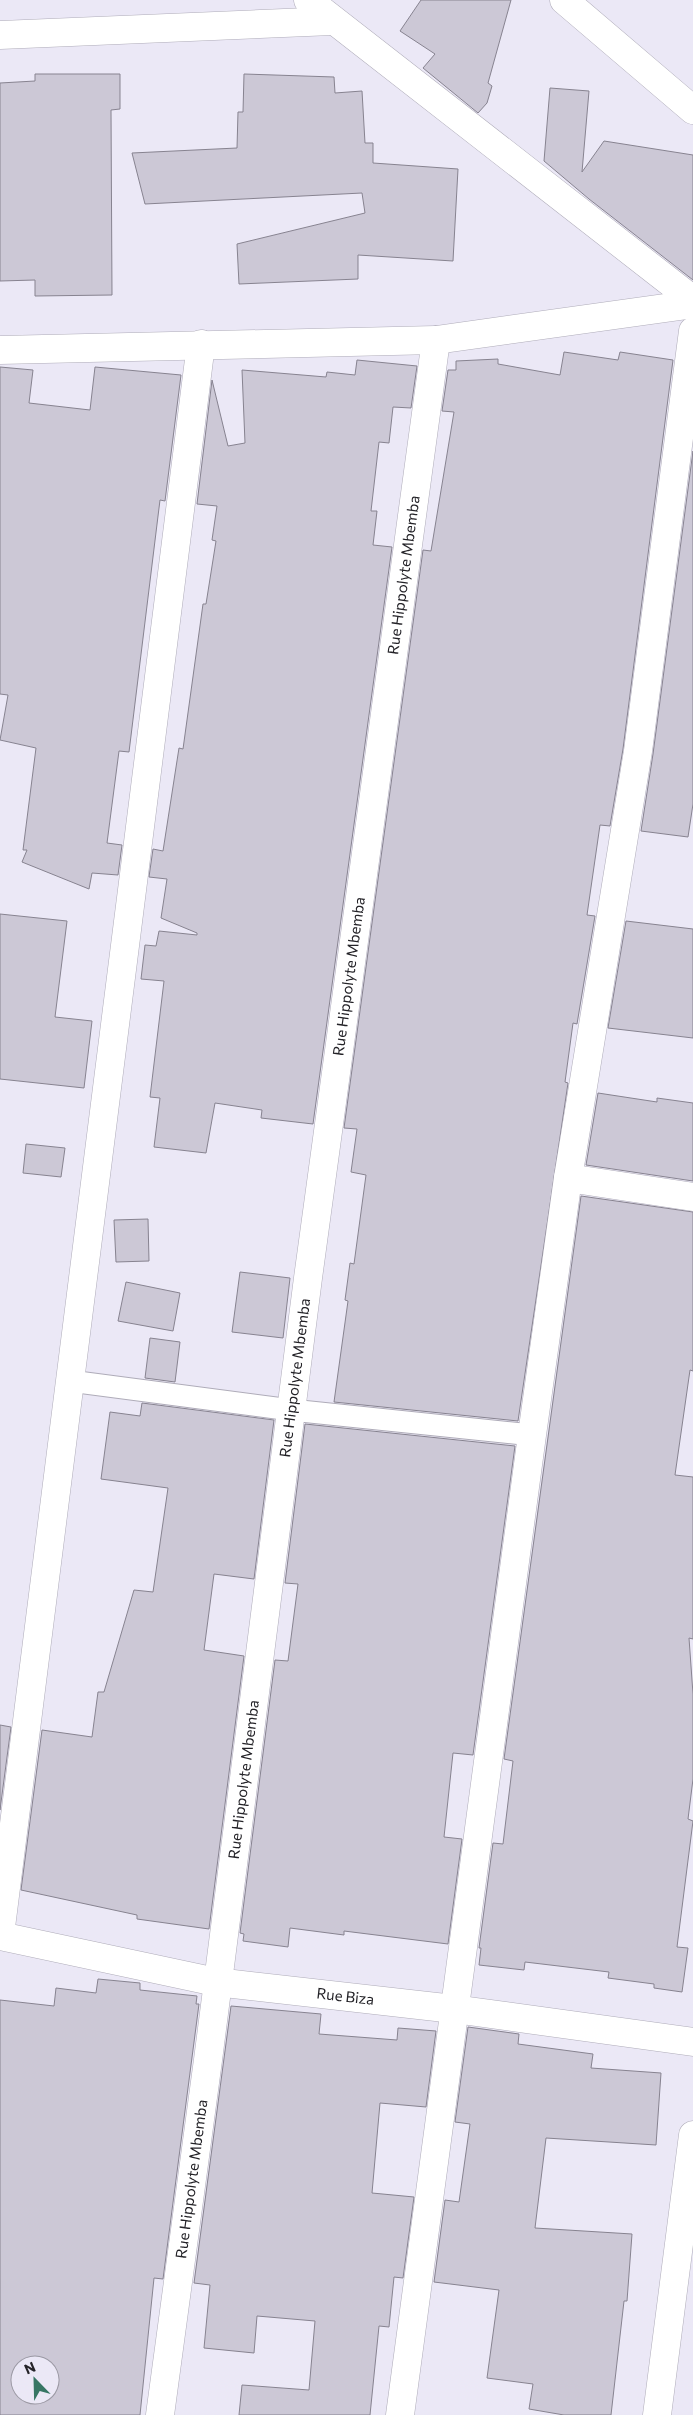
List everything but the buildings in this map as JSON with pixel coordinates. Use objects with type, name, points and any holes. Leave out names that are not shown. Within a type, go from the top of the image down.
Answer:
[{"type":"street","points":[[308,0],[332,21],[693,302]]},
{"type":"street","points":[[564,0],[693,110]]},
{"type":"street","points":[[0,35],[332,21]]},
{"type":"street","points":[[0,350],[436,340],[693,302]]},
{"type":"street","points":[[400,2415],[568,1178],[638,751],[693,331]]},
{"type":"street","name":"Rue Hippolyte Mbemba","points":[[160,2415],[208,2060],[216,1982],[291,1410],[436,340]]},
{"type":"street","points":[[0,1936],[201,344]]},
{"type":"street","points":[[568,1178],[693,1197]]},
{"type":"street","name":"Rue Biza","points":[[0,1936],[216,1982],[454,2009],[693,2042]]},
{"type":"street","points":[[658,2415],[693,2135]]},
{"type":"lane","points":[[70,1381],[291,1410],[532,1435]]}]
